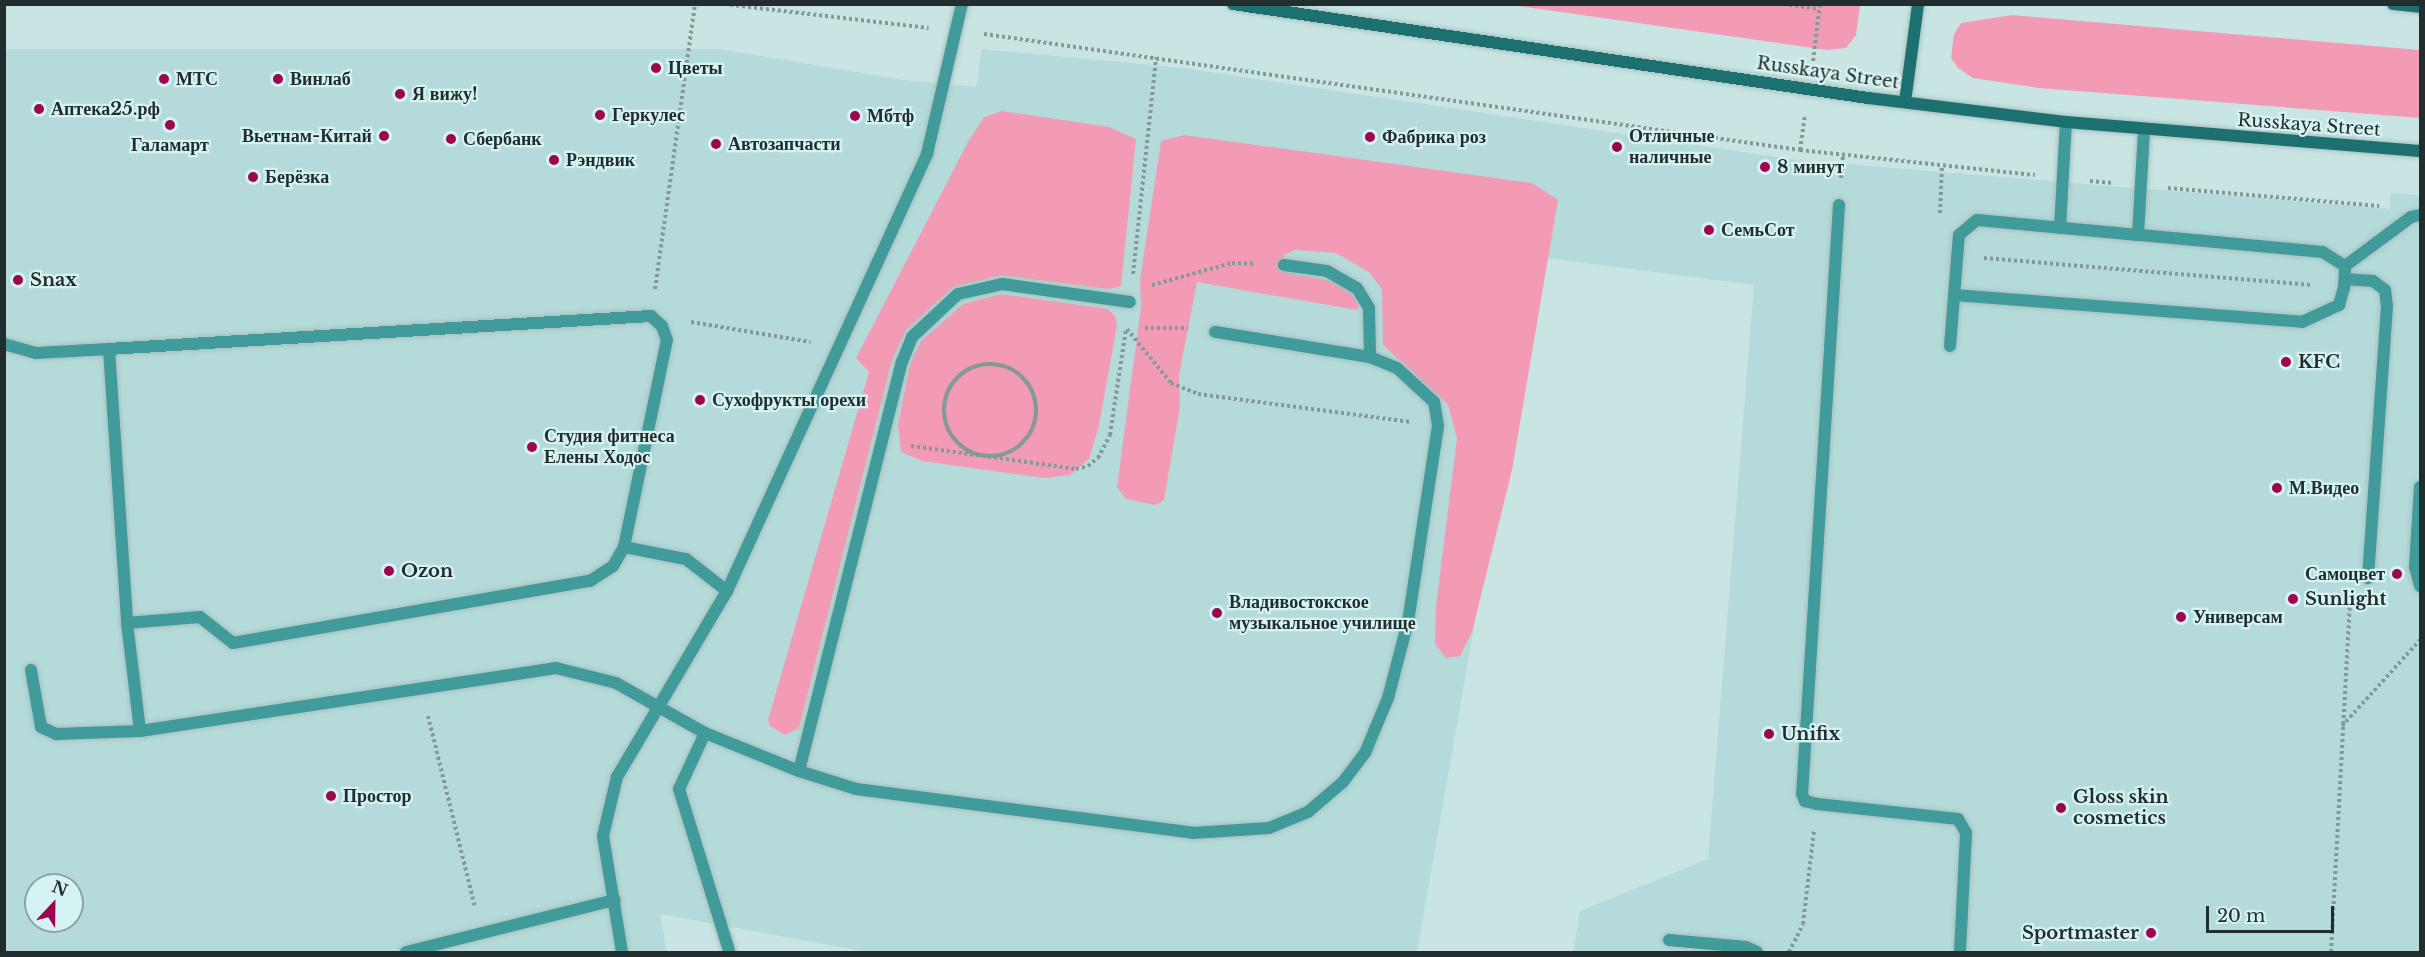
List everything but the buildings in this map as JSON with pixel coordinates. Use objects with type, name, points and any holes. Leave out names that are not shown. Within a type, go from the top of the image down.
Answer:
[{"type":"main road","name":"Russkaya Street","points":[[1233,4],[1905,102],[2066,122],[2144,131],[2421,151]]},
{"type":"main road","points":[[1905,102],[1918,4]]},
{"type":"main road","points":[[2393,4],[2421,8]]},
{"type":"lane","points":[[622,952],[603,836],[617,777],[727,591],[927,154],[962,4]]},
{"type":"lane","points":[[2060,228],[2066,122]]},
{"type":"lane","points":[[2138,236],[2144,131]]},
{"type":"lane","points":[[1839,206],[1802,794],[1805,801],[1817,804],[1958,819],[1966,833],[1960,952]]},
{"type":"lane","points":[[1954,295],[2302,322],[2339,305],[2345,278],[2411,217],[2421,215]]},
{"type":"lane","points":[[1950,346],[1959,235],[1977,220],[2323,252],[2345,278],[2373,281],[2385,290],[2387,306],[2368,578]]},
{"type":"lane","points":[[1284,265],[1327,272],[1357,288],[1369,308],[1370,357]]},
{"type":"lane","points":[[799,771],[884,443],[902,362],[912,337],[958,294],[1002,284],[1131,296]]},
{"type":"lane","points":[[4,344],[36,352],[109,349],[651,316],[662,326],[667,340],[624,547],[613,566],[590,581],[233,643],[200,617],[127,623]]},
{"type":"lane","points":[[31,670],[41,727],[56,734],[141,731],[556,668],[616,683],[705,733],[799,771],[856,789],[1193,833],[1269,828],[1308,812],[1343,782],[1365,753],[1388,698],[1408,622],[1438,426],[1434,402],[1422,387],[1397,368],[1370,357],[1215,332]]},
{"type":"lane","points":[[109,349],[127,623],[141,731]]},
{"type":"lane","points":[[2421,487],[2415,567],[2421,586]]},
{"type":"lane","points":[[624,547],[686,559],[727,591]]},
{"type":"lane","points":[[705,733],[679,789],[729,951]]},
{"type":"lane","points":[[406,952],[615,900]]},
{"type":"lane","points":[[1669,940],[1746,947],[1757,952]]},
{"type":"path","points":[[695,4],[651,316],[838,346]]},
{"type":"path","points":[[724,4],[1156,57],[1800,150],[2141,186],[2386,207]]},
{"type":"path","points":[[1783,4],[1819,9]]},
{"type":"path","points":[[884,443],[1076,469],[1098,458],[1110,435],[1131,296],[1156,57]]},
{"type":"path","points":[[1942,166],[1939,243],[1957,255],[2345,278]]},
{"type":"path","points":[[1131,296],[1232,263],[1284,265]]},
{"type":"path","points":[[1126,329],[1176,326],[1215,332]]},
{"type":"path","points":[[1126,329],[1171,383],[1198,394],[1438,426]]},
{"type":"path","points":[[997,364],[1026,380],[1034,394],[1036,416],[1020,445],[1006,453],[984,456],[968,450],[951,435],[944,403],[950,387],[964,371],[980,365],[997,364]]},
{"type":"path","points":[[2331,952],[2350,594]]},
{"type":"path","points":[[2342,726],[2421,640]]},
{"type":"path","points":[[422,688],[482,934]]},
{"type":"path","points":[[1789,952],[1803,924],[1817,804]]},
{"type":"shaded area","points":[[1859,4],[1860,6],[1856,35],[1846,48],[1827,50],[1511,5]]},
{"type":"shaded area","points":[[2012,15],[2420,50],[2420,118],[2039,88],[1973,78],[1958,68],[1951,58],[1954,34],[1961,23]]},
{"type":"shaded area","points":[[5,49],[719,49],[904,80],[976,87],[982,49],[1184,68],[1797,160],[2390,209],[2391,193],[2420,195],[2420,952],[1573,952],[1580,911],[1708,859],[1754,285],[1539,257],[1417,952],[868,952],[660,914],[667,952],[5,952]]},
{"type":"shaded area","points":[[1002,111],[1109,127],[1136,139],[1121,286],[1108,289],[1001,275],[954,287],[906,330],[892,360],[799,728],[785,735],[770,726],[768,720],[869,372],[856,358],[968,142],[984,117]]},
{"type":"shaded area","points":[[1184,135],[1532,183],[1558,200],[1512,470],[1472,632],[1460,656],[1446,658],[1435,644],[1436,606],[1457,438],[1448,405],[1383,345],[1382,289],[1369,272],[1336,253],[1295,250],[1284,255],[1282,271],[1335,282],[1351,292],[1359,304],[1357,310],[1197,282],[1179,375],[1180,407],[1164,500],[1156,505],[1126,499],[1117,487],[1141,307],[1140,280],[1161,141]]},
{"type":"shaded area","points":[[1001,294],[1108,309],[1115,316],[1117,325],[1099,425],[1089,459],[1070,475],[1044,478],[922,461],[901,452],[898,425],[910,364],[921,341],[963,304]]},
{"type":"place","name":"Цветы","points":[[656,68]]},
{"type":"place","name":"МТС","points":[[164,79]]},
{"type":"place","name":"Винлаб","points":[[278,79]]},
{"type":"place","name":"Я вижу!","points":[[400,94]]},
{"type":"place","name":"Аптека25.рф","points":[[39,109]]},
{"type":"place","name":"Геркулес","points":[[600,115]]},
{"type":"place","name":"Мбтф","points":[[855,116]]},
{"type":"place","name":"Галамарт","points":[[170,125]]},
{"type":"place","name":"Вьетнам-Китай","points":[[384,136]]},
{"type":"place","name":"Фабрика роз","points":[[1370,137]]},
{"type":"place","name":"Сбербанк","points":[[451,139]]},
{"type":"place","name":"Автозапчасти","points":[[716,144]]},
{"type":"place","name":"Отличные наличные","points":[[1617,147]]},
{"type":"place","name":"Рэндвик","points":[[554,160]]},
{"type":"place","name":"8 минут","points":[[1765,167]]},
{"type":"place","name":"Берёзка","points":[[253,177]]},
{"type":"place","name":"СемьСот","points":[[1709,230]]},
{"type":"place","name":"Snax","points":[[18,280]]},
{"type":"place","name":"KFC","points":[[2286,362]]},
{"type":"place","name":"Сухофрукты орехи","points":[[700,400]]},
{"type":"place","name":"Студия фитнеса Елены Ходос","points":[[532,447]]},
{"type":"place","name":"М.Видео","points":[[2277,488]]},
{"type":"place","name":"Ozon","points":[[389,571]]},
{"type":"place","name":"Самоцвет","points":[[2397,574]]},
{"type":"place","name":"Sunlight","points":[[2293,599]]},
{"type":"place","name":"Владивостокское музыкальное училище","points":[[1217,613]]},
{"type":"place","name":"Универсам","points":[[2181,617]]},
{"type":"place","name":"Unifix","points":[[1769,734]]},
{"type":"place","name":"Простор","points":[[331,796]]},
{"type":"place","name":"Gloss skin cosmetics","points":[[2061,808]]},
{"type":"place","name":"Sportmaster","points":[[2151,933]]}]
